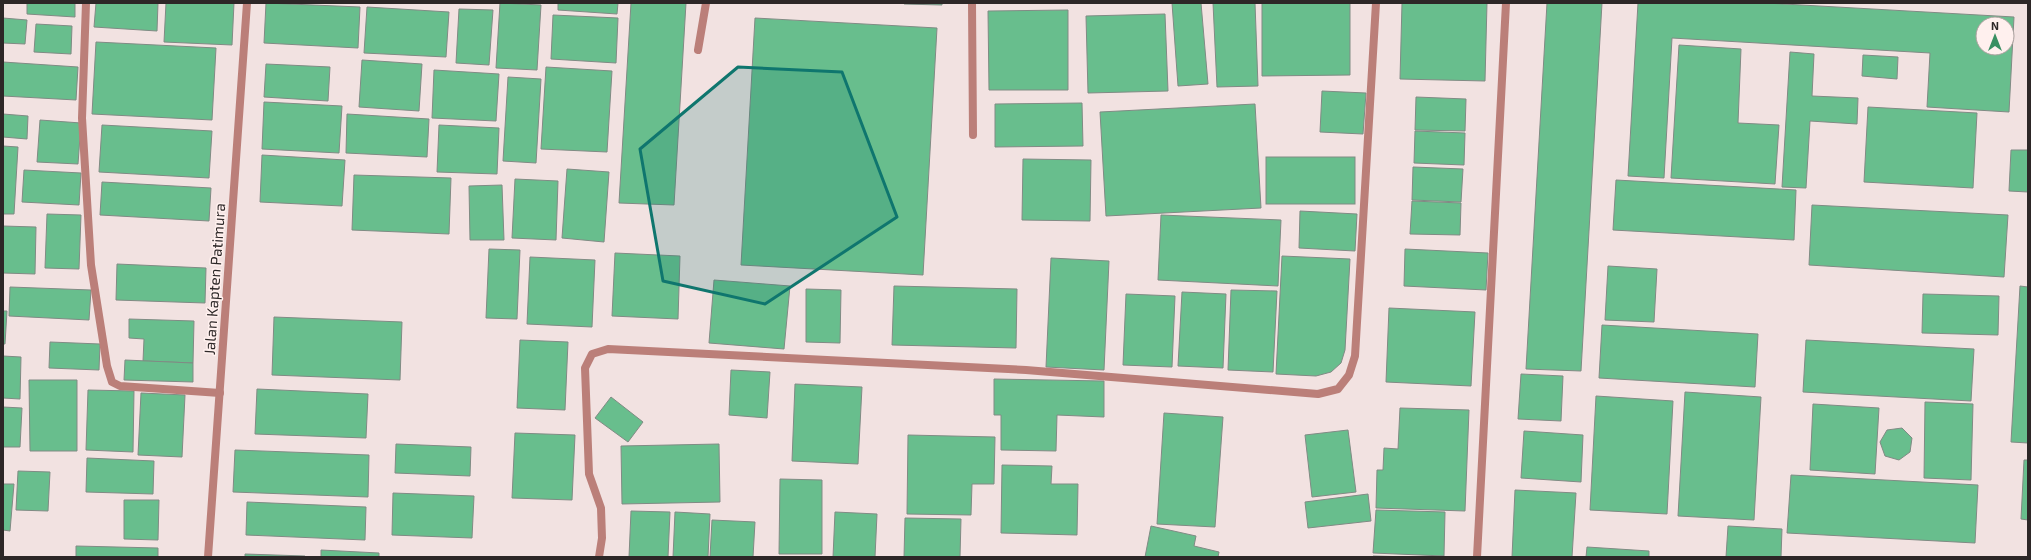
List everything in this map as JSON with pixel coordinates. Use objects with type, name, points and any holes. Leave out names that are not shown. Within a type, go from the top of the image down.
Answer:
[{"type":"street","points":[[86,3],[82,118],[91,265],[107,366],[112,382],[120,386],[220,393]]},
{"type":"street","name":"Jalan Kapten Patimura","points":[[208,557],[247,3]]},
{"type":"street","points":[[698,50],[706,3]]},
{"type":"street","points":[[972,3],[973,135]]},
{"type":"street","points":[[598,557],[602,538],[601,508],[589,474],[585,368],[592,354],[608,349],[1026,370],[1318,394],[1338,389],[1349,375],[1355,356],[1376,3]]},
{"type":"street","points":[[1477,557],[1506,3]]},
{"type":"highlighted area","points":[[738,67],[842,72],[897,217],[765,304],[663,281],[640,149]]},
{"type":"building","points":[[27,3],[75,3],[75,17],[27,14]]},
{"type":"building","points":[[96,3],[158,3],[157,31],[94,27]]},
{"type":"building","points":[[166,3],[234,3],[232,45],[164,42]]},
{"type":"building","points":[[266,3],[360,7],[358,48],[264,43]]},
{"type":"building","points":[[500,3],[541,5],[537,70],[496,68]]},
{"type":"building","points":[[558,3],[618,3],[617,14],[558,10]]},
{"type":"building","points":[[631,3],[686,3],[674,205],[619,203]]},
{"type":"building","points":[[942,3],[942,5],[904,4]]},
{"type":"building","points":[[1172,3],[1201,3],[1208,84],[1178,86]]},
{"type":"building","points":[[1213,3],[1255,3],[1258,86],[1217,87]]},
{"type":"building","points":[[1262,3],[1350,3],[1350,75],[1262,76]]},
{"type":"building","points":[[1402,3],[1487,3],[1485,81],[1400,79]]},
{"type":"building","points":[[1547,3],[1602,3],[1581,371],[1526,369]]},
{"type":"building","points":[[1638,3],[1766,3],[1996,16],[1975,16],[1975,56],[2012,56],[2009,112],[1927,107],[1930,53],[1672,38],[1664,178],[1628,176]]},
{"type":"building","points":[[367,7],[449,12],[446,57],[364,53]]},
{"type":"building","points":[[459,9],[493,10],[489,65],[456,63]]},
{"type":"building","points":[[1068,10],[1068,90],[989,90],[988,11]]},
{"type":"building","points":[[1165,14],[1168,91],[1088,93],[1086,16]]},
{"type":"building","points":[[553,15],[618,18],[616,63],[551,59]]},
{"type":"building","points":[[3,18],[27,20],[25,44],[3,43]]},
{"type":"building","points":[[755,18],[937,28],[923,275],[741,265]]},
{"type":"building","points":[[36,24],[72,26],[71,54],[34,52]]},
{"type":"building","points":[[96,42],[216,48],[212,120],[92,114]]},
{"type":"building","points":[[1679,45],[1741,49],[1738,123],[1779,125],[1775,184],[1671,178]]},
{"type":"building","points":[[1790,52],[1814,54],[1812,96],[1858,98],[1857,124],[1810,121],[1806,188],[1782,187]]},
{"type":"building","points":[[1863,55],[1898,57],[1897,79],[1862,76]]},
{"type":"building","points":[[362,60],[422,64],[419,111],[359,107]]},
{"type":"building","points":[[3,62],[78,67],[76,100],[3,96]]},
{"type":"building","points":[[266,64],[330,67],[328,101],[264,97]]},
{"type":"building","points":[[546,67],[612,71],[607,152],[541,149]]},
{"type":"building","points":[[434,70],[499,74],[496,121],[432,118]]},
{"type":"building","points":[[508,77],[541,79],[536,163],[503,161]]},
{"type":"building","points":[[1322,91],[1366,93],[1363,134],[1320,132]]},
{"type":"building","points":[[1416,97],[1466,99],[1465,131],[1415,130]]},
{"type":"building","points":[[264,102],[342,106],[339,153],[262,149]]},
{"type":"building","points":[[1082,103],[1083,146],[995,147],[995,104]]},
{"type":"building","points":[[1255,104],[1261,208],[1106,216],[1100,112]]},
{"type":"building","points":[[1868,107],[1977,113],[1973,188],[1864,182]]},
{"type":"building","points":[[3,114],[28,116],[27,139],[3,137]]},
{"type":"building","points":[[347,114],[429,119],[427,157],[346,153]]},
{"type":"building","points":[[40,120],[81,123],[78,164],[37,162]]},
{"type":"building","points":[[102,125],[212,131],[209,178],[99,172]]},
{"type":"building","points":[[439,125],[499,128],[497,174],[437,172]]},
{"type":"building","points":[[1415,131],[1465,133],[1464,165],[1414,163]]},
{"type":"building","points":[[3,146],[18,147],[14,214],[3,214]]},
{"type":"building","points":[[2011,150],[2028,150],[2028,192],[2009,191]]},
{"type":"building","points":[[262,155],[345,160],[342,206],[260,202]]},
{"type":"building","points":[[1266,157],[1355,157],[1355,204],[1266,204]]},
{"type":"building","points":[[1023,159],[1091,160],[1090,221],[1022,220]]},
{"type":"building","points":[[1413,167],[1463,169],[1461,202],[1412,200]]},
{"type":"building","points":[[567,169],[609,172],[604,242],[562,238]]},
{"type":"building","points":[[24,170],[81,173],[79,205],[22,202]]},
{"type":"building","points":[[354,175],[451,178],[449,234],[352,230]]},
{"type":"building","points":[[515,179],[558,181],[556,240],[512,238]]},
{"type":"building","points":[[1616,180],[1796,190],[1794,240],[1613,230]]},
{"type":"building","points":[[102,182],[211,188],[209,221],[100,215]]},
{"type":"building","points":[[502,185],[504,240],[470,240],[469,186]]},
{"type":"building","points":[[1412,201],[1461,203],[1460,235],[1410,234]]},
{"type":"building","points":[[1812,205],[2008,215],[2004,277],[1809,265]]},
{"type":"building","points":[[1300,211],[1357,214],[1355,251],[1299,248]]},
{"type":"building","points":[[47,214],[81,215],[79,269],[45,268]]},
{"type":"building","points":[[1161,215],[1281,220],[1278,286],[1158,280]]},
{"type":"building","points":[[3,226],[36,227],[35,274],[3,273]]},
{"type":"building","points":[[489,249],[520,250],[517,319],[486,318]]},
{"type":"building","points":[[1405,249],[1488,253],[1486,290],[1404,286]]},
{"type":"building","points":[[615,253],[680,256],[678,319],[612,316]]},
{"type":"building","points":[[1282,256],[1350,259],[1345,350],[1341,363],[1331,372],[1316,376],[1276,374]]},
{"type":"building","points":[[530,257],[595,260],[592,327],[527,324]]},
{"type":"building","points":[[1051,258],[1109,261],[1104,370],[1046,367]]},
{"type":"building","points":[[117,264],[206,268],[205,303],[116,300]]},
{"type":"building","points":[[1608,266],[1657,269],[1654,322],[1605,320]]},
{"type":"building","points":[[714,280],[790,286],[784,349],[709,343]]},
{"type":"building","points":[[894,286],[1017,289],[1016,348],[892,345]]},
{"type":"building","points":[[2020,286],[2028,287],[2028,443],[2011,442]]},
{"type":"building","points":[[10,287],[91,290],[89,320],[9,316]]},
{"type":"building","points":[[806,289],[841,290],[840,343],[806,342]]},
{"type":"building","points":[[1231,290],[1277,291],[1273,372],[1228,370]]},
{"type":"building","points":[[1182,292],[1226,294],[1223,368],[1178,366]]},
{"type":"building","points":[[1126,294],[1175,296],[1172,367],[1123,365]]},
{"type":"building","points":[[1923,294],[1999,296],[1998,335],[1922,333]]},
{"type":"building","points":[[1389,308],[1475,312],[1471,386],[1386,382]]},
{"type":"building","points":[[3,311],[7,311],[5,344],[3,344]]},
{"type":"building","points":[[274,317],[402,322],[400,380],[272,375]]},
{"type":"building","points":[[129,319],[194,321],[193,363],[143,361],[144,339],[129,338]]},
{"type":"building","points":[[1602,325],[1758,334],[1755,387],[1599,378]]},
{"type":"building","points":[[520,340],[568,342],[565,410],[517,408]]},
{"type":"building","points":[[1806,340],[1974,349],[1971,401],[1803,392]]},
{"type":"building","points":[[50,342],[100,344],[99,370],[49,368]]},
{"type":"building","points":[[3,356],[21,357],[20,399],[3,398]]},
{"type":"building","points":[[125,360],[193,363],[193,382],[124,380]]},
{"type":"building","points":[[731,370],[770,372],[767,418],[729,415]]},
{"type":"building","points":[[1521,374],[1563,376],[1561,421],[1518,419]]},
{"type":"building","points":[[994,379],[1104,381],[1104,417],[1057,415],[1056,451],[1001,450],[1001,415],[994,415]]},
{"type":"building","points":[[29,380],[77,380],[77,451],[30,451]]},
{"type":"building","points":[[795,384],[862,387],[858,464],[792,461]]},
{"type":"building","points":[[257,389],[368,394],[366,438],[255,434]]},
{"type":"building","points":[[88,390],[134,391],[133,452],[86,450]]},
{"type":"building","points":[[1685,392],[1761,397],[1754,520],[1678,516]]},
{"type":"building","points":[[141,393],[185,395],[182,457],[138,455]]},
{"type":"building","points":[[1596,396],[1673,401],[1667,514],[1590,510]]},
{"type":"building","points":[[611,397],[643,422],[628,442],[595,418]]},
{"type":"building","points":[[1925,402],[1973,404],[1971,480],[1924,478]]},
{"type":"building","points":[[1813,404],[1879,408],[1875,474],[1810,470]]},
{"type":"building","points":[[3,407],[22,408],[20,447],[3,447]]},
{"type":"building","points":[[1400,408],[1469,410],[1465,511],[1376,508],[1377,470],[1383,470],[1384,448],[1398,449]]},
{"type":"building","points":[[1164,413],[1223,417],[1215,527],[1157,524]]},
{"type":"building","points":[[1902,428],[1912,438],[1910,452],[1899,460],[1885,456],[1880,442],[1887,430]]},
{"type":"building","points":[[1348,430],[1356,492],[1312,497],[1305,435]]},
{"type":"building","points":[[1524,431],[1583,435],[1581,482],[1521,478]]},
{"type":"building","points":[[515,433],[575,435],[572,500],[512,498]]},
{"type":"building","points":[[908,435],[995,437],[994,484],[972,484],[971,515],[907,514]]},
{"type":"building","points":[[396,444],[471,447],[470,476],[395,473]]},
{"type":"building","points":[[719,444],[720,502],[622,504],[621,446]]},
{"type":"building","points":[[235,450],[369,455],[368,497],[233,492]]},
{"type":"building","points":[[87,458],[154,461],[153,494],[86,492]]},
{"type":"building","points":[[2024,460],[2028,460],[2028,520],[2021,519]]},
{"type":"building","points":[[1002,465],[1052,466],[1051,484],[1078,484],[1077,535],[1001,533]]},
{"type":"building","points":[[18,471],[50,472],[48,511],[16,510]]},
{"type":"building","points":[[1791,475],[1978,485],[1975,543],[1787,533]]},
{"type":"building","points":[[780,479],[822,480],[822,554],[779,554]]},
{"type":"building","points":[[3,484],[14,484],[10,531],[3,530]]},
{"type":"building","points":[[1515,490],[1576,493],[1572,557],[1512,557]]},
{"type":"building","points":[[393,493],[474,496],[472,538],[392,535]]},
{"type":"building","points":[[1368,494],[1371,521],[1308,528],[1305,502]]},
{"type":"building","points":[[124,500],[159,500],[158,540],[124,539]]},
{"type":"building","points":[[247,502],[366,507],[365,540],[246,535]]},
{"type":"building","points":[[1376,510],[1445,512],[1444,556],[1373,553]]},
{"type":"building","points":[[631,511],[670,512],[668,557],[629,557]]},
{"type":"building","points":[[675,512],[710,514],[708,557],[673,557]]},
{"type":"building","points":[[835,512],[877,514],[875,557],[833,557]]},
{"type":"building","points":[[905,518],[961,519],[960,557],[904,557]]},
{"type":"building","points":[[712,520],[755,522],[753,557],[710,557]]},
{"type":"building","points":[[1151,526],[1196,536],[1194,546],[1219,552],[1218,557],[1145,557]]},
{"type":"building","points":[[1728,526],[1782,529],[1781,557],[1726,557]]},
{"type":"building","points":[[76,546],[158,548],[158,557],[76,557]]},
{"type":"building","points":[[1587,547],[1649,551],[1649,557],[1586,557]]},
{"type":"building","points":[[321,550],[379,553],[379,557],[321,557]]},
{"type":"building","points":[[245,554],[305,556],[305,557],[245,557]]},
{"type":"building","points":[[1373,556],[1412,557],[1373,557]]}]
